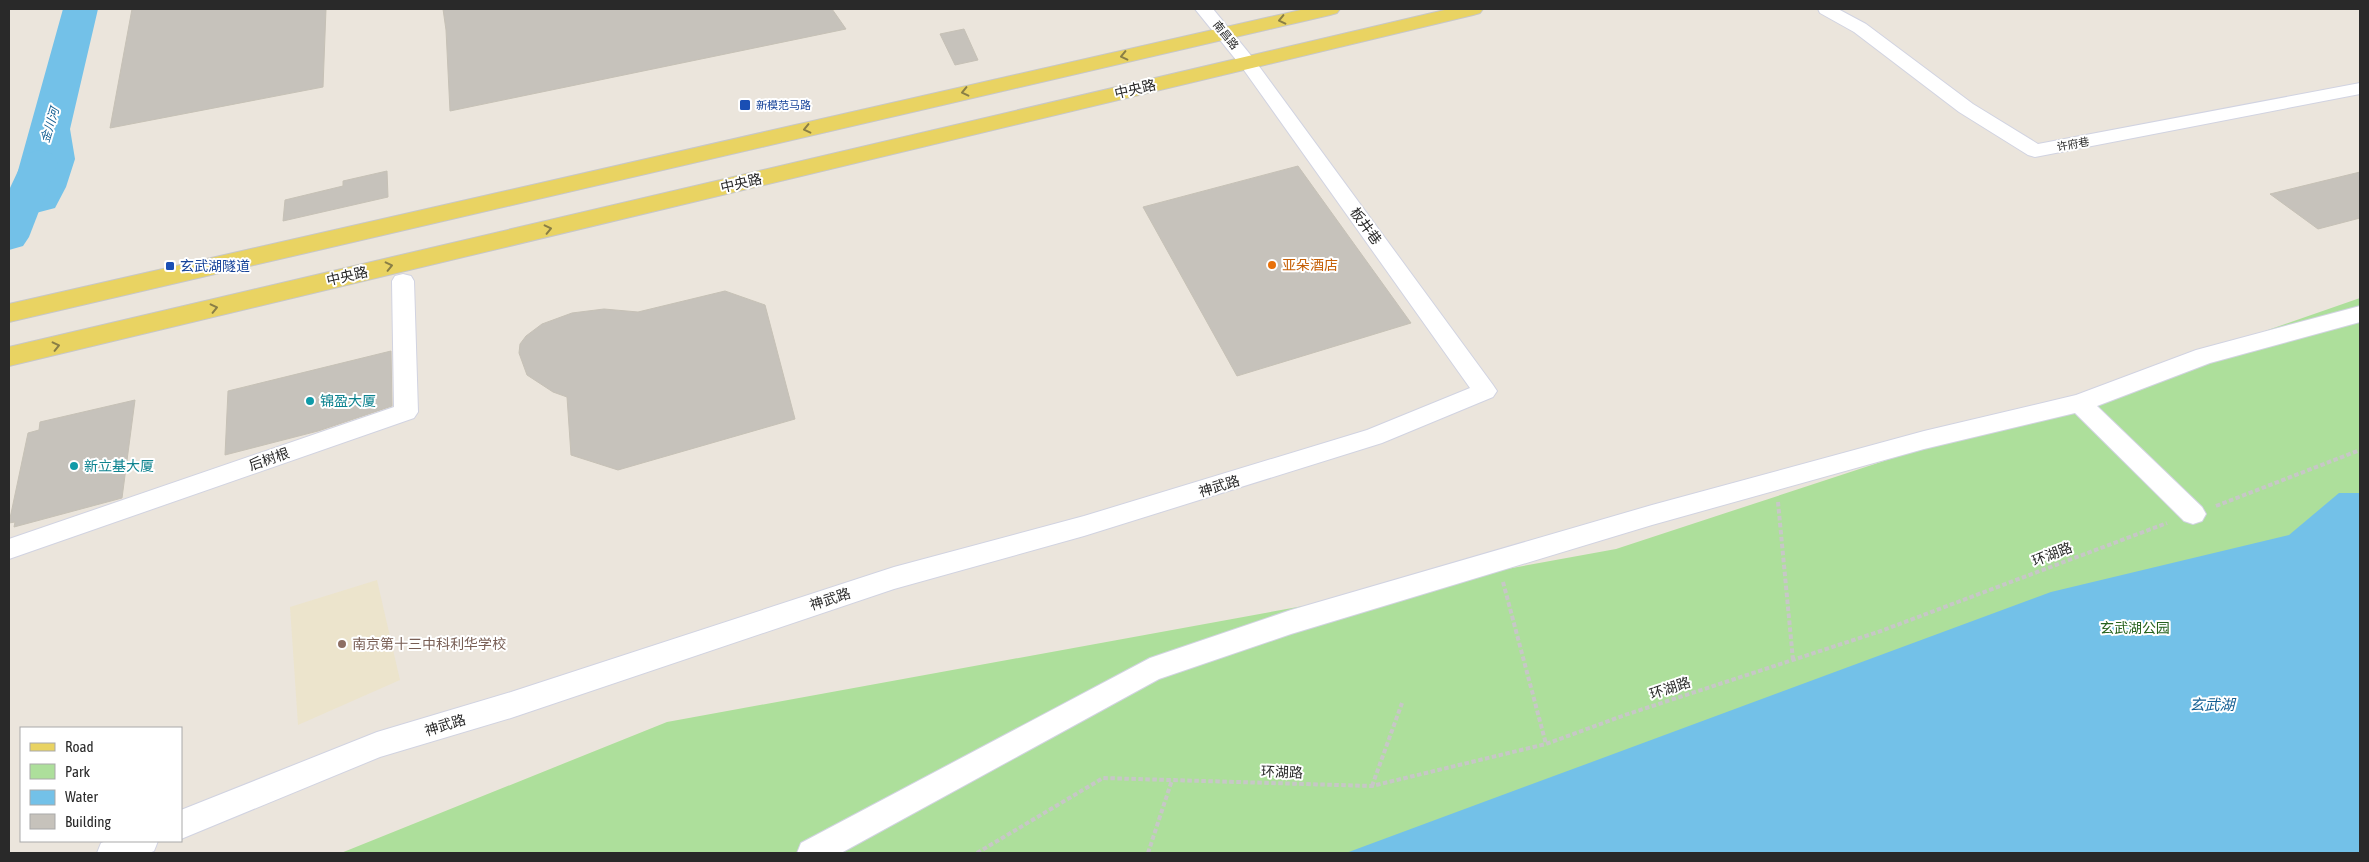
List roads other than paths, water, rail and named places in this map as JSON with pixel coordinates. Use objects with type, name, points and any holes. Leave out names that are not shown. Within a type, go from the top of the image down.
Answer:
[{"type":"main road","points":[[9,313],[1330,9]]},
{"type":"main road","name":"中央路","points":[[9,357],[1473,9]]},
{"type":"street","name":"南昌路","points":[[1204,9],[1247,62]]},
{"type":"street","name":"许府巷","points":[[1826,9],[1860,28],[1966,108],[2034,151],[2360,89]]},
{"type":"street","name":"板井巷","points":[[1247,62],[1485,391]]},
{"type":"street","name":"后树根","points":[[9,548],[406,412],[403,281]]},
{"type":"street","points":[[812,853],[1150,670],[1291,622],[1497,561],[1924,440],[2080,403],[2204,356],[2360,314]]},
{"type":"street","name":"神武路","points":[[187,823],[377,746],[511,705],[894,578],[1093,523],[1374,437],[1485,391]]},
{"type":"street","points":[[2080,403],[2193,514]]},
{"type":"street","points":[[112,853],[140,842]]},
{"type":"water","points":[[63,9],[98,9],[70,129],[75,159],[66,187],[55,208],[9,220],[9,203]]},
{"type":"water","name":"玄武湖","points":[[2339,493],[2360,493],[2360,853],[1346,853],[2051,592],[2289,535]]},
{"type":"waterway","name":"金川河","points":[[9,237],[39,162]]},
{"type":"place","name":"新模范马路","points":[[745,105]]},
{"type":"place","name":"亚朵酒店","points":[[1272,265]]},
{"type":"place","name":"玄武湖隧道","points":[[170,266]]},
{"type":"place","name":"锦盈大厦","points":[[310,401]]},
{"type":"place","name":"新立基大厦","points":[[74,466]]},
{"type":"place","name":"南京第十三中科利华学校","points":[[342,644]]},
{"type":"park label","name":"玄武湖公园","points":[[2135,628]]}]
